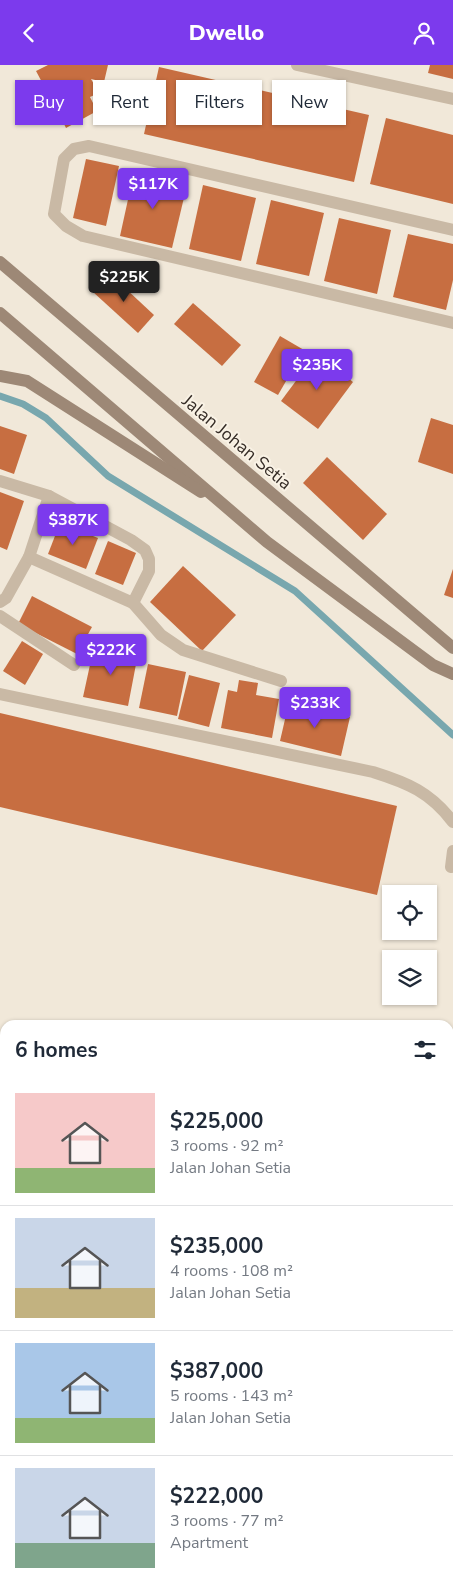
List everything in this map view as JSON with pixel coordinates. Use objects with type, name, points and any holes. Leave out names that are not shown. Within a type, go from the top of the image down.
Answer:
[{"type":"main road","name":"Jalan Johan Setia","points":[[0,262],[453,648]]},
{"type":"main road","points":[[0,313],[243,519],[267,542],[434,665],[453,674]]},
{"type":"main road","points":[[0,376],[27,381],[243,519]]},
{"type":"street","points":[[297,65],[453,99]]},
{"type":"street","points":[[453,231],[89,145],[74,149],[64,159],[54,214],[66,226],[83,236],[453,323]]},
{"type":"street","points":[[0,481],[49,496],[131,540],[145,550],[149,559],[149,571],[134,603]]},
{"type":"street","points":[[0,602],[6,597],[29,557],[49,496]]},
{"type":"street","points":[[29,557],[134,603],[160,635],[183,650],[280,681]]},
{"type":"street","points":[[0,616],[74,665]]},
{"type":"street","points":[[0,694],[373,772],[409,783],[439,804],[453,822]]},
{"type":"street","points":[[450,867],[453,851]]},
{"type":"building","points":[[48,65],[108,65],[104,80],[91,79],[93,82],[93,96],[90,97],[93,103],[93,113],[83,119],[83,80],[41,80],[36,71]]},
{"type":"building","points":[[430,65],[453,65],[453,79],[428,73]]},
{"type":"building","points":[[159,67],[216,80],[176,80],[176,125],[262,125],[262,91],[272,93],[272,125],[346,125],[346,110],[369,115],[354,182],[144,134],[146,125],[166,125],[166,80],[156,80]]},
{"type":"building","points":[[386,118],[453,135],[453,204],[370,184]]},
{"type":"building","points":[[86,159],[119,166],[106,226],[73,218]]},
{"type":"building","points":[[134,172],[187,185],[172,248],[120,236]]},
{"type":"building","points":[[203,185],[256,198],[241,261],[189,249]]},
{"type":"building","points":[[271,200],[324,213],[309,276],[256,264]]},
{"type":"building","points":[[339,218],[391,230],[377,294],[324,281]]},
{"type":"building","points":[[408,234],[453,244],[453,280],[446,310],[393,297]]},
{"type":"building","points":[[110,274],[154,315],[138,333],[93,292]]},
{"type":"building","points":[[193,303],[241,345],[222,366],[174,324]]},
{"type":"building","points":[[280,336],[304,350],[278,395],[254,382]]},
{"type":"building","points":[[316,354],[353,382],[318,429],[281,401]]},
{"type":"building","points":[[431,418],[453,425],[453,474],[418,462]]},
{"type":"building","points":[[0,426],[27,435],[14,474],[0,469]]},
{"type":"building","points":[[327,457],[387,514],[363,540],[303,483]]},
{"type":"building","points":[[0,492],[24,501],[7,550],[0,547]]},
{"type":"building","points":[[60,523],[98,538],[86,569],[48,554]]},
{"type":"building","points":[[108,541],[136,553],[123,585],[95,574]]},
{"type":"building","points":[[183,566],[236,615],[202,651],[150,602]]},
{"type":"building","points":[[453,569],[453,598],[444,595]]},
{"type":"building","points":[[32,596],[92,627],[77,654],[18,624]]},
{"type":"building","points":[[22,641],[43,654],[25,685],[3,671]]},
{"type":"building","points":[[108,643],[126,647],[124,657],[137,659],[128,706],[83,697],[93,651],[106,653]]},
{"type":"building","points":[[148,664],[186,672],[177,716],[139,708]]},
{"type":"building","points":[[189,675],[220,683],[209,727],[178,719]]},
{"type":"building","points":[[239,680],[258,683],[256,695],[279,699],[272,738],[221,728],[228,690],[237,692]]},
{"type":"building","points":[[289,702],[350,717],[341,756],[280,741]]},
{"type":"building","points":[[0,713],[397,806],[377,895],[0,807]]},
{"type":"waterway","points":[[0,396],[23,404],[46,418],[108,476],[295,591],[453,735]]}]
